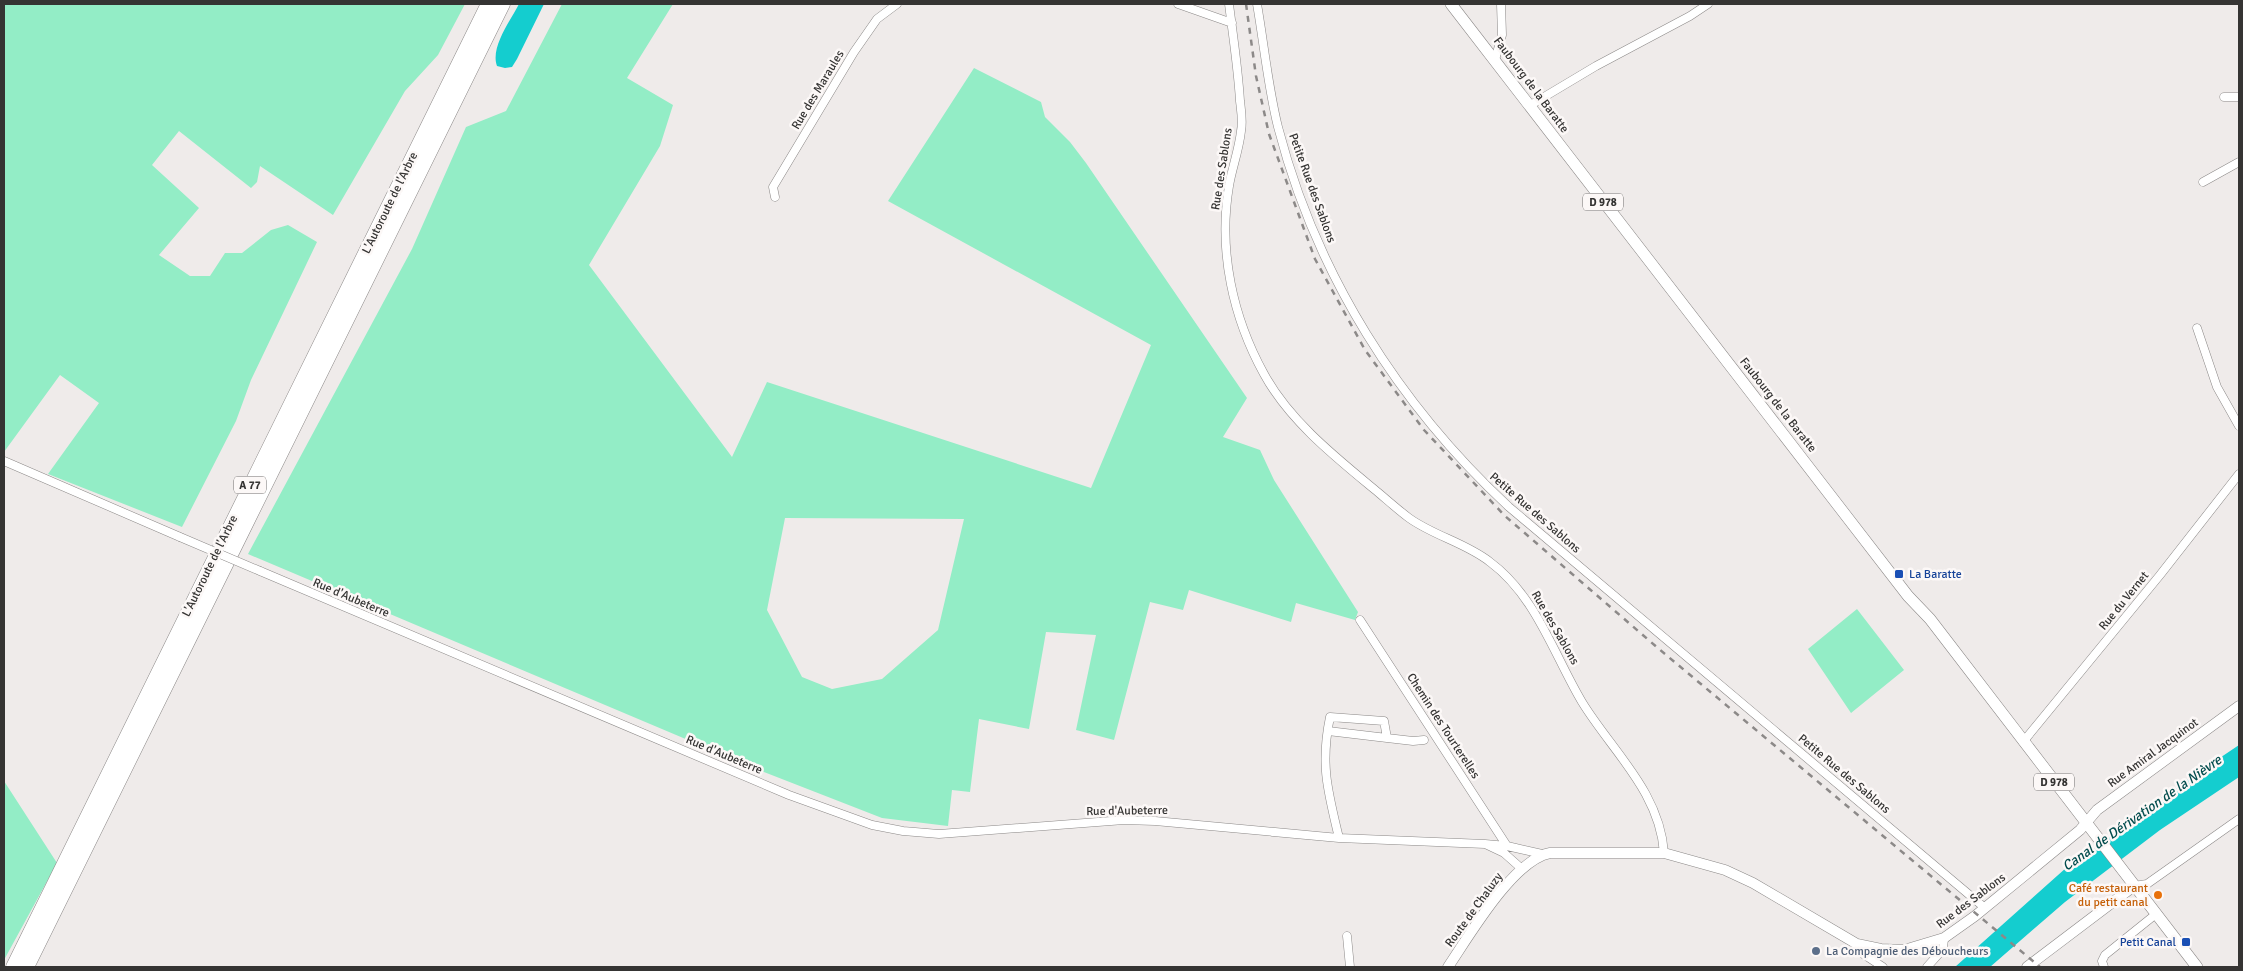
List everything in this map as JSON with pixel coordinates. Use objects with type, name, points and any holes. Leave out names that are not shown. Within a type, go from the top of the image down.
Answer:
[{"type":"highway","name":"L'Autoroute de l'Arbre","points":[[13,967],[488,4]]},
{"type":"highway","name":"L'Autoroute de l'Arbre","points":[[28,967],[503,4]]},
{"type":"main road","name":"Faubourg de la Baratte","points":[[1451,4],[1899,584],[1930,619],[2085,822]]},
{"type":"main road","name":"D 978","points":[[2085,822],[2196,967]]},
{"type":"street","name":"Rue des Maraules","points":[[775,197],[773,186],[854,52],[877,20],[897,4]]},
{"type":"street","points":[[1178,4],[1232,23]]},
{"type":"street","name":"Rue des Sablons","points":[[1229,4],[1242,130],[1229,188],[1226,220],[1230,286],[1243,329],[1265,375],[1282,401],[1307,428],[1402,512],[1434,533],[1467,547],[1504,573],[1531,606],[1583,703],[1645,791],[1660,828],[1664,853],[1725,870],[1753,882],[1857,944],[1881,949],[1904,950],[1944,938],[1985,908],[2080,830],[2085,822]]},
{"type":"street","name":"Petite Rue des Sablons","points":[[1258,4],[1278,126],[1301,199],[1328,264],[1392,375],[1431,427],[1480,480],[1509,507],[1985,908]]},
{"type":"street","points":[[1495,60],[1502,35],[1500,4]]},
{"type":"street","points":[[1529,106],[1596,66],[1690,16],[1708,4]]},
{"type":"street","points":[[2224,97],[2239,97]]},
{"type":"street","points":[[2203,182],[2239,162]]},
{"type":"street","points":[[2197,328],[2217,387],[2239,426]]},
{"type":"street","name":"Rue d'Aubeterre","points":[[4,461],[180,538],[789,795],[872,825],[903,831],[939,834],[1124,820],[1155,821],[1339,838],[1485,844],[1508,846],[1542,854]]},
{"type":"street","name":"Rue du Vernet","points":[[2023,742],[2160,575],[2239,474]]},
{"type":"street","name":"Chemin des Tourterelles","points":[[1360,620],[1508,846]]},
{"type":"street","name":"Rue Amiral Jacquinot","points":[[2085,822],[2097,810],[2239,706]]},
{"type":"street","points":[[1339,838],[1326,784],[1330,717],[1384,721],[1388,738]]},
{"type":"street","points":[[1328,731],[1412,741],[1424,740]]},
{"type":"street","points":[[2026,967],[2134,886],[2147,884],[2238,820]]},
{"type":"street","name":"Rue d'Aubeterre","points":[[1485,844],[1504,853],[1522,868]]},
{"type":"street","points":[[1542,854],[1596,851],[1664,853]]},
{"type":"street","name":"Route de Chaluzy","points":[[1448,967],[1508,883],[1522,868],[1542,854]]},
{"type":"street","points":[[2104,967],[2102,961],[2105,955],[2156,914]]},
{"type":"street","points":[[1347,936],[1350,967]]},
{"type":"street","points":[[1927,967],[1943,949],[1944,938]]},
{"type":"street","points":[[1857,944],[1860,952],[1883,967]]},
{"type":"green space","points":[[4,4],[465,4],[438,55],[405,91],[333,215],[260,166],[257,182],[251,188],[179,131],[152,165],[199,208],[159,255],[190,276],[210,276],[225,253],[242,253],[271,230],[288,225],[317,242],[251,380],[236,421],[182,527],[48,474],[99,403],[60,375],[4,452]]},
{"type":"green space","points":[[562,4],[673,4],[627,78],[673,105],[660,146],[589,265],[732,457],[767,382],[1091,488],[1151,345],[888,201],[974,68],[1041,102],[1045,117],[1070,142],[1086,163],[1247,398],[1223,437],[1260,450],[1274,480],[1358,612],[1355,620],[1296,603],[1291,622],[1189,590],[1183,610],[1150,602],[1114,740],[1076,730],[1096,635],[1046,632],[1029,729],[979,719],[970,792],[952,790],[948,826],[882,818],[759,770],[248,554],[412,249],[466,127],[506,111]],"holes":[[[785,518],[964,519],[938,630],[882,679],[832,689],[802,677],[767,610]]]},
{"type":"green space","points":[[1857,609],[1904,670],[1851,713],[1808,649]]},
{"type":"green space","points":[[4,781],[57,863],[4,960]]},
{"type":"water","points":[[519,4],[544,4],[512,67],[497,66],[496,51],[499,42]]},
{"type":"water","name":"Canal de Dérivation de la Nièvre","points":[[2239,745],[2239,777],[2160,830],[2065,902],[1990,967],[1955,967],[2085,851],[2093,850],[2109,836],[2110,832]]},
{"type":"railway","points":[[1246,4],[1256,76],[1269,134],[1315,259],[1365,350],[1424,430],[1505,516],[1659,649],[2040,967]]},
{"type":"place","name":"La Baratte","points":[[1899,574]]},
{"type":"place","name":"Café restaurant du petit canal","points":[[2158,895]]},
{"type":"place","name":"Petit Canal","points":[[2186,942]]},
{"type":"place","name":"La Compagnie des Déboucheurs","points":[[1816,951]]}]
